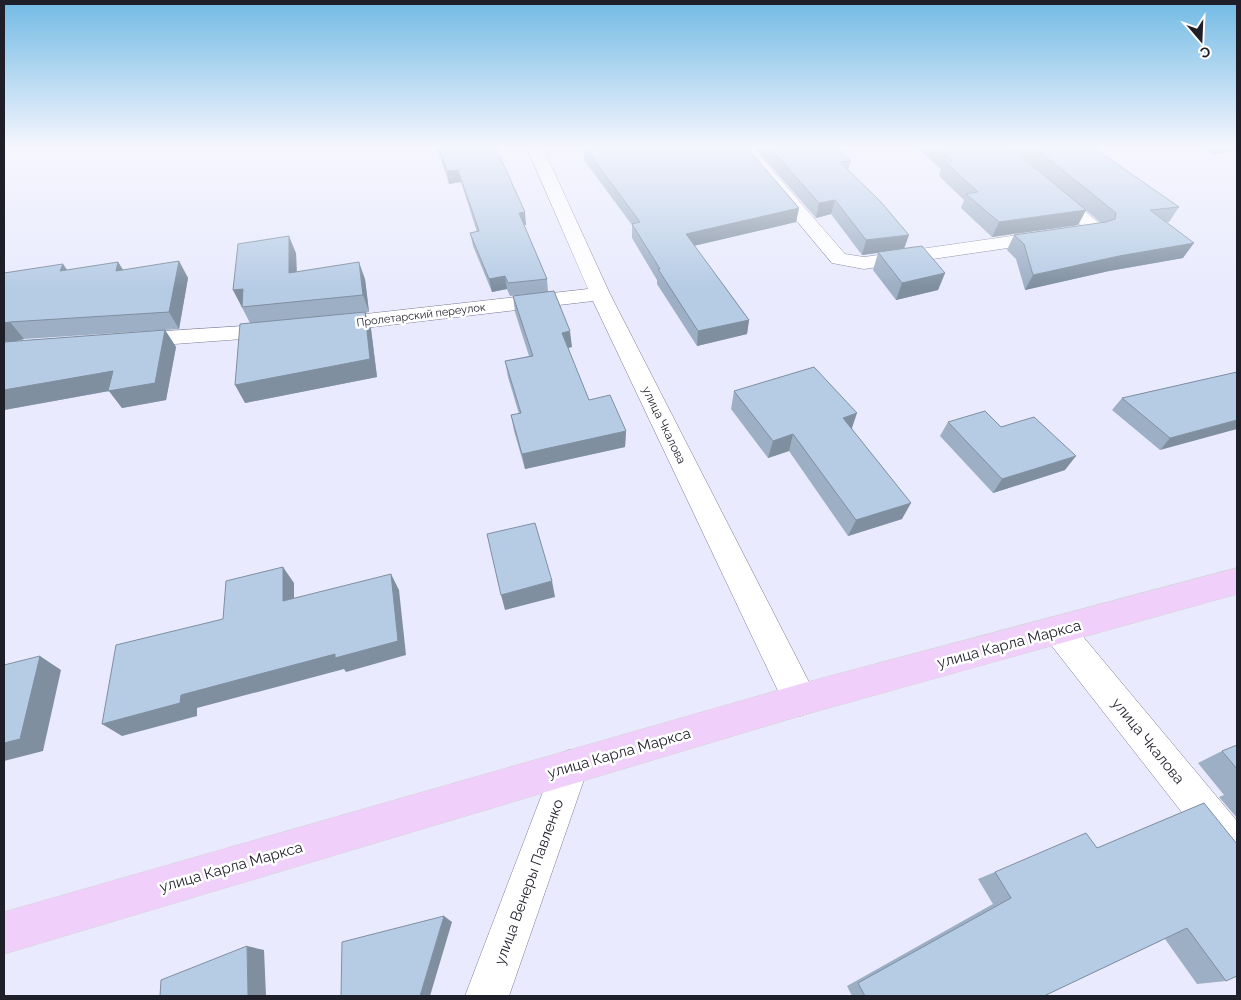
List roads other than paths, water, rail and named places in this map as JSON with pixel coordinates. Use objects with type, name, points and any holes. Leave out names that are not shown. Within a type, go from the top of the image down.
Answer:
[{"type":"main road","name":"улица Карла Маркса","points":[[4,933],[800,700],[1237,581]]},
{"type":"street","name":"улица Чкалова","points":[[556,195],[600,294],[800,700]]},
{"type":"street","points":[[785,195],[839,258],[864,263],[1096,229],[1055,195]]},
{"type":"street","name":"Пролетарский переулок","points":[[114,342],[302,328],[600,294]]},
{"type":"street","name":"улица Чкалова","points":[[1059,631],[1237,851]]},
{"type":"street","name":"улица Венеры Павленко","points":[[487,996],[570,768]]}]
